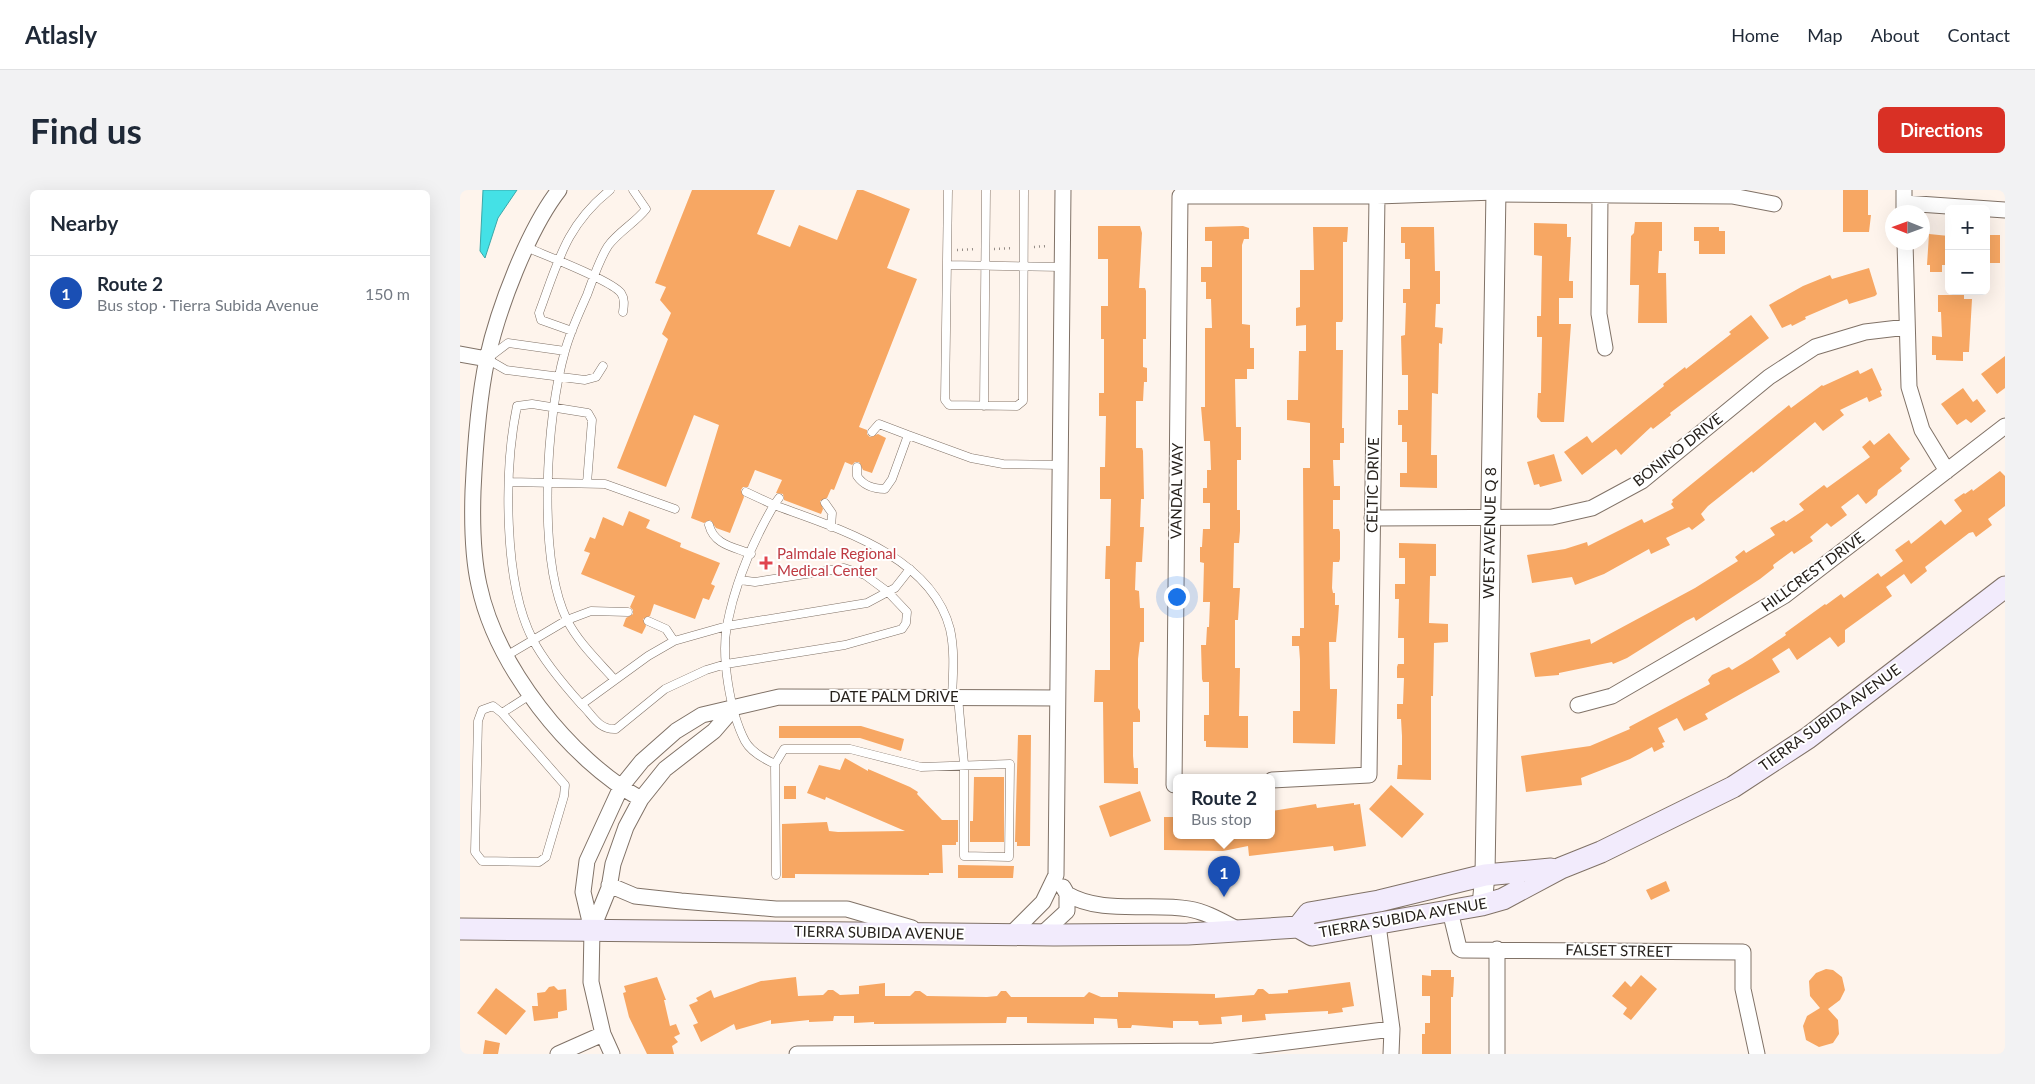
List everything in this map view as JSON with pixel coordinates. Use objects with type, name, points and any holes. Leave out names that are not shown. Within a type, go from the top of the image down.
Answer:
[{"type":"main road","name":"TIERRA SUBIDA AVENUE","points":[[460,929],[1041,935],[1243,932],[1298,927],[1312,935],[1482,905],[1503,899],[1561,868],[1601,852],[1733,787],[1808,738],[2005,587]]},
{"type":"main road","name":"TIERRA SUBIDA AVENUE","points":[[1298,927],[1309,913],[1379,901],[1485,875],[1561,868]]},
{"type":"street","points":[[560,190],[548,204],[526,247],[487,359],[475,448],[473,545],[479,585],[491,623],[506,656],[530,695],[549,719],[593,765],[621,787],[641,799]]},
{"type":"street","points":[[1010,935],[1043,902],[1056,875],[1063,190]]},
{"type":"street","points":[[1376,196],[1496,192],[1732,196],[1774,204]]},
{"type":"street","name":"WEST AVENUE Q 8","points":[[1482,905],[1485,875],[1496,192]]},
{"type":"street","points":[[1600,195],[1599,314],[1605,348]]},
{"type":"street","name":"VANDAL WAY","points":[[1175,774],[1180,196],[1376,196]]},
{"type":"street","name":"CELTIC DRIVE","points":[[1275,780],[1369,774],[1376,196]]},
{"type":"street","points":[[1904,202],[2005,210]]},
{"type":"street","points":[[1905,250],[1909,387],[1922,430],[1947,471]]},
{"type":"street","name":"BONINO DRIVE","points":[[1372,518],[1552,517],[1592,508],[1642,481],[1769,377],[1815,347],[1864,332],[1907,327]]},
{"type":"street","points":[[460,354],[487,359]]},
{"type":"street","name":"HILLCREST DRIVE","points":[[1578,705],[1612,696],[1784,596],[2005,426]]},
{"type":"street","name":"DATE PALM DRIVE","points":[[612,1054],[603,1034],[590,982],[592,930],[583,892],[587,861],[621,787],[642,761],[676,731],[702,715],[779,697],[1057,698]]},
{"type":"street","name":"DATE PALM DRIVE","points":[[592,930],[609,885],[613,864],[626,827],[641,799],[665,769],[714,732],[733,709]]},
{"type":"street","points":[[1056,875],[1067,894],[1078,901],[1189,909],[1211,916],[1243,932]]},
{"type":"street","points":[[609,885],[635,896],[681,901],[776,909],[847,908],[931,934]]},
{"type":"street","points":[[1041,935],[1067,911],[1067,894]]},
{"type":"street","points":[[1450,911],[1459,948],[1462,950],[1496,949],[1497,1054]]},
{"type":"street","points":[[1378,924],[1392,1029],[1391,1054]]},
{"type":"street","name":"FALSET STREET","points":[[1496,949],[1743,952],[1743,989],[1757,1054]]},
{"type":"street","points":[[797,1054],[1214,1053],[1392,1029]]},
{"type":"street","points":[[558,1054],[603,1034]]},
{"type":"lane","points":[[572,331],[541,320],[539,312],[572,230],[597,201],[610,190]]},
{"type":"lane","points":[[614,679],[595,658],[567,620],[558,594],[550,557],[549,482],[555,408],[565,351],[608,246],[637,221],[646,209],[634,190]]},
{"type":"lane","points":[[948,190],[945,400],[949,404],[984,406],[1017,406],[1022,401],[1024,190]]},
{"type":"lane","points":[[984,406],[986,190]]},
{"type":"lane","points":[[526,247],[594,277],[620,292],[624,299],[623,312]]},
{"type":"lane","points":[[948,265],[1062,267]]},
{"type":"lane","points":[[565,351],[508,343],[487,359],[506,370],[585,380],[596,377],[603,366]]},
{"type":"lane","points":[[587,483],[592,420],[588,412],[532,404],[517,406],[512,429],[509,482],[509,537],[517,594],[533,639],[568,690],[600,726],[608,730],[616,729],[665,689],[706,670],[726,664],[844,645],[902,629],[906,622],[907,612],[888,592],[865,575],[844,568],[755,582],[740,580]]},
{"type":"lane","points":[[872,432],[879,424],[972,458],[1003,464],[1060,465]]},
{"type":"lane","points":[[857,467],[857,476],[862,483],[875,489],[885,489],[892,478],[908,435]]},
{"type":"lane","points":[[509,482],[605,484],[675,508]]},
{"type":"lane","points":[[746,492],[774,505],[831,526],[892,555],[910,569],[937,600],[949,628],[953,651],[955,697],[964,764],[964,856],[1009,857],[1010,764],[964,764],[921,767],[850,749],[784,749],[775,764],[776,875]]},
{"type":"lane","points":[[775,764],[761,758],[746,742],[733,709],[726,664],[727,626],[740,580],[774,505],[779,498]]},
{"type":"lane","points":[[825,503],[832,513],[831,526]]},
{"type":"lane","points":[[709,525],[712,535],[717,541],[751,554]]},
{"type":"lane","points":[[582,704],[614,679],[674,641],[727,626],[867,603],[895,588],[910,569]]},
{"type":"lane","points":[[506,656],[567,620],[591,611],[628,612]]},
{"type":"lane","points":[[648,621],[666,630],[674,641]]},
{"type":"lane","points":[[502,713],[530,695]]},
{"type":"lane","points":[[493,706],[502,713],[565,785],[564,796],[546,857],[538,862],[482,861],[475,852],[478,721],[482,710],[493,706]]},
{"type":"water","points":[[483,190],[517,190],[498,218],[485,258],[480,251]]},
{"type":"building","name":"Palmdale Regional Medical Center","points":[[692,190],[775,190],[757,234],[790,247],[799,225],[837,240],[857,190],[863,190],[910,209],[887,268],[917,279],[859,427],[867,430],[867,434],[870,437],[878,434],[886,438],[872,473],[863,470],[859,462],[855,462],[852,465],[845,462],[834,490],[831,489],[827,498],[820,501],[823,509],[821,514],[784,500],[783,494],[776,493],[782,480],[755,470],[748,487],[743,487],[741,490],[744,497],[730,533],[716,528],[710,520],[704,523],[691,518],[719,425],[694,415],[666,487],[617,468],[668,339],[662,334],[671,313],[660,300],[666,287],[655,283]]},
{"type":"building","points":[[1843,190],[1868,190],[1868,215],[1871,215],[1869,232],[1843,232]]},
{"type":"building","points":[[1635,222],[1662,222],[1662,251],[1659,251],[1658,273],[1666,273],[1667,323],[1638,323],[1639,285],[1630,285],[1631,236],[1634,233]]},
{"type":"building","points":[[1534,223],[1567,224],[1567,237],[1571,237],[1569,281],[1573,281],[1573,298],[1559,298],[1559,324],[1571,324],[1564,422],[1541,422],[1537,417],[1538,393],[1541,393],[1542,337],[1537,337],[1537,316],[1541,316],[1542,256],[1534,255]]},
{"type":"building","points":[[1098,226],[1140,226],[1142,233],[1139,288],[1145,288],[1146,291],[1146,339],[1143,339],[1143,367],[1147,368],[1147,382],[1144,382],[1143,401],[1136,401],[1136,448],[1142,448],[1143,451],[1144,499],[1141,499],[1140,527],[1144,527],[1142,562],[1136,562],[1135,590],[1139,591],[1140,608],[1144,608],[1144,642],[1140,642],[1138,659],[1138,708],[1140,711],[1140,722],[1133,722],[1133,756],[1134,768],[1138,768],[1138,784],[1104,783],[1103,702],[1094,702],[1095,670],[1110,670],[1110,579],[1105,579],[1106,546],[1110,546],[1111,499],[1100,499],[1100,467],[1105,467],[1106,416],[1099,416],[1099,393],[1104,393],[1104,339],[1101,339],[1101,306],[1108,306],[1108,259],[1098,259]]},
{"type":"building","points":[[1243,226],[1249,228],[1249,239],[1244,239],[1242,245],[1242,324],[1250,325],[1250,348],[1254,348],[1254,369],[1247,369],[1247,379],[1235,379],[1236,427],[1241,427],[1241,460],[1237,460],[1237,510],[1240,510],[1240,531],[1239,543],[1234,543],[1233,588],[1240,588],[1238,620],[1235,620],[1235,668],[1240,668],[1239,716],[1248,716],[1248,748],[1206,747],[1206,741],[1204,741],[1204,715],[1209,715],[1209,682],[1203,682],[1202,679],[1201,645],[1206,645],[1210,602],[1203,602],[1204,563],[1200,562],[1200,547],[1202,547],[1203,529],[1210,529],[1210,503],[1203,503],[1203,488],[1207,488],[1207,470],[1211,470],[1210,441],[1204,441],[1201,407],[1205,407],[1205,328],[1212,328],[1211,299],[1206,299],[1206,282],[1201,282],[1201,267],[1212,267],[1212,241],[1205,241],[1205,227]]},
{"type":"building","points":[[1313,227],[1348,227],[1347,242],[1343,242],[1343,319],[1342,322],[1336,322],[1336,350],[1343,350],[1342,428],[1344,428],[1344,443],[1340,443],[1340,460],[1333,460],[1334,486],[1340,486],[1340,500],[1333,500],[1333,529],[1339,529],[1340,532],[1340,559],[1339,562],[1333,562],[1332,588],[1333,593],[1335,593],[1335,605],[1339,605],[1338,620],[1336,642],[1329,642],[1330,689],[1337,689],[1335,744],[1293,743],[1293,711],[1300,711],[1300,660],[1299,646],[1292,646],[1292,636],[1300,636],[1300,628],[1304,628],[1303,468],[1310,468],[1310,423],[1287,420],[1287,400],[1298,400],[1299,351],[1306,351],[1306,325],[1296,326],[1296,308],[1300,307],[1300,270],[1314,270]]},
{"type":"building","points":[[1401,227],[1434,227],[1435,271],[1440,271],[1440,304],[1436,304],[1435,327],[1443,328],[1442,344],[1439,343],[1438,394],[1432,393],[1431,455],[1437,455],[1437,488],[1400,487],[1400,473],[1407,473],[1407,442],[1402,442],[1402,425],[1398,425],[1398,410],[1408,410],[1408,375],[1402,375],[1401,336],[1405,335],[1406,303],[1403,303],[1403,289],[1410,289],[1410,259],[1405,259],[1405,243],[1401,243]]},
{"type":"building","points":[[1694,227],[1719,227],[1719,231],[1725,231],[1725,254],[1699,254],[1699,241],[1694,241]]},
{"type":"building","points":[[1930,234],[1945,236],[1945,265],[1942,265],[1942,272],[1930,272],[1930,265],[1927,265],[1928,250],[1930,250]]},
{"type":"building","points":[[1990,235],[2000,235],[2000,263],[1990,263]]},
{"type":"building","points":[[1869,268],[1877,294],[1875,296],[1849,304],[1847,299],[1805,317],[1806,319],[1792,326],[1791,324],[1782,328],[1769,305],[1803,286],[1830,275],[1832,279]]},
{"type":"building","points":[[1938,295],[1964,295],[1964,299],[1972,299],[1969,352],[1963,352],[1963,361],[1936,360],[1936,355],[1932,355],[1932,336],[1942,337],[1941,312],[1938,312]]},
{"type":"building","points":[[1751,315],[1769,338],[1670,413],[1671,415],[1653,429],[1651,427],[1621,455],[1616,449],[1582,475],[1564,452],[1587,436],[1592,443],[1664,386],[1663,384],[1685,367],[1686,369],[1731,334],[1729,332]]},
{"type":"building","points":[[2005,356],[2005,388],[1997,394],[1981,374]]},
{"type":"building","points":[[1872,368],[1882,390],[1880,391],[1882,396],[1869,402],[1867,397],[1840,410],[1844,415],[1823,431],[1815,422],[1753,473],[1752,471],[1708,506],[1701,514],[1705,520],[1692,530],[1689,527],[1666,538],[1670,545],[1651,554],[1649,549],[1604,574],[1575,585],[1572,577],[1532,583],[1527,555],[1565,549],[1587,542],[1588,546],[1642,519],[1644,523],[1674,508],[1671,504],[1672,500],[1789,405],[1791,408],[1822,385],[1858,370],[1860,374]]},
{"type":"building","points":[[1963,388],[1973,402],[1977,399],[1986,411],[1971,423],[1966,419],[1957,425],[1941,404]]},
{"type":"building","points":[[1889,433],[1910,459],[1900,468],[1902,471],[1878,490],[1877,495],[1866,504],[1858,494],[1841,507],[1847,515],[1831,527],[1827,523],[1810,537],[1813,541],[1794,554],[1792,551],[1773,565],[1774,568],[1760,579],[1696,621],[1694,617],[1686,621],[1627,658],[1613,664],[1612,662],[1559,673],[1559,675],[1535,677],[1530,653],[1590,639],[1591,644],[1695,588],[1738,561],[1735,557],[1744,550],[1746,553],[1775,535],[1770,528],[1784,520],[1786,522],[1804,510],[1799,504],[1824,485],[1827,488],[1870,457],[1862,447],[1870,440],[1874,445]]},
{"type":"building","points":[[1554,454],[1562,481],[1540,487],[1539,484],[1534,485],[1527,462]]},
{"type":"building","points":[[2000,471],[2005,476],[2005,506],[1988,519],[1992,525],[1976,537],[1973,532],[1969,533],[1925,567],[1927,571],[1911,584],[1904,574],[1886,587],[1892,596],[1845,630],[1845,642],[1838,647],[1830,637],[1797,660],[1789,648],[1772,659],[1780,672],[1705,714],[1708,719],[1684,731],[1677,718],[1658,728],[1665,742],[1662,743],[1664,747],[1654,752],[1652,747],[1630,759],[1581,778],[1582,785],[1526,792],[1521,756],[1590,746],[1630,729],[1629,727],[1710,684],[1708,680],[1712,675],[1729,667],[1732,670],[1786,635],[1785,633],[1825,604],[1841,594],[1844,598],[1878,573],[1881,577],[1903,561],[1895,550],[1909,540],[1911,544],[1941,520],[1945,525],[1962,511],[1954,500],[1972,489],[1973,491]]},
{"type":"building","points":[[629,511],[650,520],[646,528],[681,543],[680,547],[720,563],[711,584],[715,586],[709,600],[703,598],[695,619],[654,604],[650,616],[643,619],[646,626],[642,634],[623,626],[626,618],[633,614],[633,610],[630,607],[635,596],[581,574],[590,553],[584,551],[590,537],[595,539],[603,517],[623,526]]},
{"type":"building","points":[[1399,543],[1436,544],[1436,576],[1430,576],[1429,623],[1448,624],[1448,642],[1434,643],[1433,696],[1431,696],[1431,780],[1397,779],[1398,765],[1402,765],[1402,736],[1401,719],[1397,719],[1397,704],[1403,704],[1404,678],[1397,678],[1397,667],[1398,664],[1404,664],[1404,638],[1398,638],[1399,599],[1395,599],[1395,584],[1405,584],[1405,558],[1399,558]]},
{"type":"building","points":[[779,726],[861,726],[904,739],[901,751],[860,738],[779,738]]},
{"type":"building","points":[[1018,735],[1031,735],[1030,846],[1017,846],[1017,842],[1015,842]]},
{"type":"building","points":[[845,758],[868,771],[868,769],[918,792],[917,794],[942,820],[958,820],[958,842],[956,842],[956,845],[942,845],[943,873],[929,873],[929,875],[795,874],[795,878],[782,878],[782,824],[827,822],[829,831],[838,832],[905,831],[826,797],[825,800],[807,793],[819,765],[840,770]]},
{"type":"building","points":[[974,777],[1004,777],[1004,842],[970,842],[970,821],[973,821]]},
{"type":"building","points":[[1391,785],[1424,814],[1402,838],[1369,809]]},
{"type":"building","points":[[784,786],[796,786],[796,799],[784,799]]},
{"type":"building","points":[[1140,791],[1151,821],[1110,837],[1099,806]]},
{"type":"building","points":[[1354,803],[1354,805],[1360,804],[1366,846],[1334,851],[1333,846],[1249,856],[1248,846],[1223,851],[1164,850],[1164,817],[1173,817],[1173,839],[1275,839],[1275,811],[1316,804],[1317,808]]},
{"type":"building","points":[[958,865],[1014,866],[1013,878],[958,878]]},
{"type":"building","points":[[1666,881],[1670,891],[1651,900],[1646,890]]},
{"type":"building","points":[[1826,969],[1833,970],[1842,977],[1845,990],[1840,1000],[1828,1009],[1838,1020],[1839,1034],[1833,1043],[1819,1047],[1806,1040],[1803,1026],[1807,1016],[1820,1008],[1810,996],[1809,981],[1816,973]]},
{"type":"building","points":[[1431,970],[1451,970],[1451,977],[1454,977],[1453,997],[1451,997],[1451,1054],[1422,1054],[1422,1034],[1425,1034],[1425,1023],[1430,1023],[1430,996],[1422,996],[1422,975],[1431,976]]},
{"type":"building","points":[[1641,975],[1657,989],[1631,1020],[1623,1014],[1627,1008],[1612,996],[1625,981],[1631,987]]},
{"type":"building","points":[[657,977],[666,1000],[664,1000],[670,1026],[676,1024],[680,1034],[674,1037],[678,1042],[672,1046],[674,1054],[647,1054],[629,1017],[623,993],[626,992],[624,986]]},
{"type":"building","points":[[796,977],[798,996],[823,995],[828,990],[833,990],[840,995],[859,994],[859,986],[885,983],[885,996],[910,996],[915,991],[920,991],[927,996],[987,997],[997,996],[1001,991],[1006,991],[1011,997],[1084,997],[1089,992],[1101,997],[1118,997],[1118,992],[1215,994],[1215,998],[1254,995],[1258,989],[1263,989],[1269,994],[1288,993],[1288,990],[1350,982],[1354,1006],[1342,1008],[1343,1012],[1328,1014],[1328,1011],[1265,1014],[1266,1020],[1242,1022],[1242,1015],[1221,1017],[1222,1024],[1199,1025],[1198,1021],[1173,1021],[1173,1028],[1132,1025],[1131,1028],[1118,1028],[1117,1019],[1094,1018],[1094,1024],[1027,1023],[1027,1017],[1007,1017],[1006,1023],[874,1024],[874,1022],[854,1023],[854,1016],[834,1016],[833,1021],[809,1022],[809,1020],[771,1024],[771,1020],[736,1030],[734,1024],[701,1042],[693,1025],[698,1023],[689,1005],[698,1001],[696,998],[711,990],[714,998],[761,981]]},
{"type":"building","points":[[554,986],[558,990],[566,989],[567,1010],[558,1012],[558,1018],[534,1021],[532,1006],[538,1006],[537,993],[545,992],[549,987]]},
{"type":"building","points":[[496,988],[526,1011],[506,1035],[477,1013]]},
{"type":"building","points":[[485,1040],[500,1043],[498,1054],[483,1054]]},
{"type":"place","name":"Palmdale Regional Medical Center","points":[[766,563]]},
{"type":"place","name":"Route 2","points":[[1224,897]]}]
